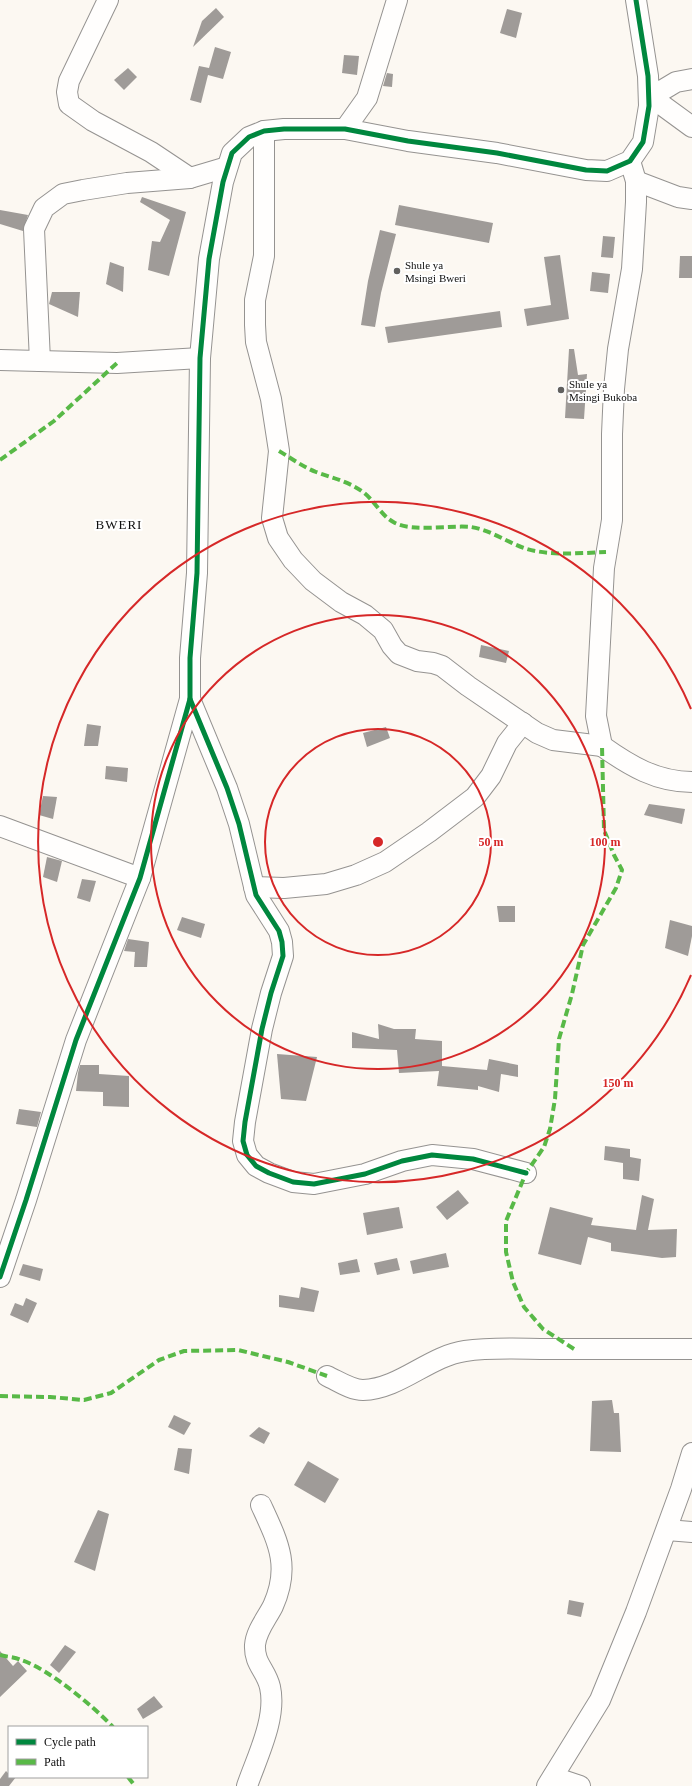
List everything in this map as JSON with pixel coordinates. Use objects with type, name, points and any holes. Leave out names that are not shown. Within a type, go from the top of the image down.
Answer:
[{"type":"street","points":[[108,0],[69,81],[67,92],[69,104],[93,121],[150,152],[190,178]]},
{"type":"street","points":[[345,130],[367,98],[397,0]]},
{"type":"street","points":[[636,0],[652,97],[692,127]]},
{"type":"street","points":[[0,1277],[26,1200],[76,1040],[140,878],[190,699],[190,658],[197,573],[200,358],[209,260],[227,167],[232,153],[249,137],[264,131],[284,129],[345,130],[408,141],[497,153],[586,170],[607,171],[630,160],[643,142],[650,106],[648,76]]},
{"type":"street","points":[[652,97],[676,82],[692,79]]},
{"type":"street","points":[[264,131],[264,256],[255,300],[255,325],[256,342],[270,399],[279,451],[272,518],[278,538],[293,560],[313,581],[341,602],[365,615],[383,630],[392,646],[399,654],[412,660],[442,666],[536,733],[553,740],[602,746],[628,764],[649,774],[678,782],[692,782]]},
{"type":"street","points":[[602,746],[596,716],[604,568],[612,520],[612,434],[614,389],[618,349],[632,268],[636,202],[636,181],[630,160]]},
{"type":"street","points":[[40,361],[34,229],[44,208],[63,194],[127,183],[190,178],[227,167]]},
{"type":"street","points":[[636,181],[678,197],[692,199]]},
{"type":"street","points":[[0,360],[118,363],[200,358]]},
{"type":"street","points":[[190,699],[227,788],[241,831],[256,895],[279,931],[283,956],[271,993],[262,1029],[245,1122],[243,1141],[247,1155],[256,1166],[269,1173],[293,1182],[314,1184],[365,1174],[402,1161],[432,1155],[473,1159],[526,1173]]},
{"type":"street","points":[[254,887],[299,888],[326,884],[356,875],[385,862],[429,832],[475,797],[491,776],[507,743],[523,724]]},
{"type":"street","points":[[0,826],[140,878]]},
{"type":"street","points":[[327,1376],[348,1387],[363,1390],[380,1387],[407,1376],[448,1355],[465,1351],[518,1349],[692,1350]]},
{"type":"street","points":[[580,1786],[550,1782],[600,1700],[636,1612],[667,1530],[692,1453]]},
{"type":"street","points":[[247,1786],[269,1721],[272,1700],[270,1684],[259,1667],[255,1654],[255,1642],[277,1595],[282,1574],[282,1558],[276,1537],[261,1505]]},
{"type":"street","points":[[667,1530],[692,1532]]},
{"type":"building","points":[[216,8],[224,17],[193,47],[202,21]]},
{"type":"building","points":[[507,9],[522,13],[516,38],[500,33]]},
{"type":"building","points":[[215,47],[231,52],[223,79],[208,75],[201,103],[190,100],[199,66],[209,68]]},
{"type":"building","points":[[344,55],[359,56],[357,75],[342,73]]},
{"type":"building","points":[[128,68],[137,77],[124,90],[114,80]]},
{"type":"building","points":[[387,73],[393,74],[392,87],[383,86]]},
{"type":"building","points":[[142,197],[186,212],[169,276],[148,270],[152,241],[160,242],[170,220],[140,202]]},
{"type":"building","points":[[399,205],[493,223],[489,243],[395,225]]},
{"type":"building","points":[[0,210],[28,215],[23,231],[0,224]]},
{"type":"building","points":[[380,230],[396,234],[381,293],[375,327],[361,325],[368,281]]},
{"type":"building","points":[[603,236],[615,237],[613,258],[601,257]]},
{"type":"building","points":[[560,255],[569,319],[527,326],[524,309],[551,305],[544,257]]},
{"type":"building","points":[[680,256],[692,256],[692,278],[679,278]]},
{"type":"building","points":[[110,262],[124,267],[123,292],[106,284]]},
{"type":"building","points":[[592,272],[610,274],[608,293],[590,291]]},
{"type":"building","points":[[52,292],[80,292],[78,317],[49,304]]},
{"type":"building","points":[[500,311],[502,327],[388,343],[385,327]]},
{"type":"building","points":[[569,349],[574,349],[578,375],[587,374],[584,419],[565,418]]},
{"type":"building","points":[[481,645],[509,651],[506,663],[479,657]]},
{"type":"building","points":[[87,724],[101,726],[98,746],[84,746]]},
{"type":"building","points":[[386,727],[390,738],[367,747],[363,733]]},
{"type":"building","points":[[106,766],[128,768],[127,782],[105,779]]},
{"type":"building","points":[[43,796],[57,797],[53,819],[39,815]]},
{"type":"building","points":[[649,804],[685,809],[682,824],[644,815]]},
{"type":"building","points":[[47,857],[62,861],[57,882],[43,877]]},
{"type":"building","points":[[82,879],[96,881],[90,902],[77,898]]},
{"type":"building","points":[[497,906],[515,906],[515,922],[499,922]]},
{"type":"building","points":[[182,917],[205,924],[201,938],[177,930]]},
{"type":"building","points":[[670,920],[692,926],[692,936],[688,956],[665,948]]},
{"type":"building","points":[[128,939],[149,942],[147,967],[134,967],[135,952],[124,951]]},
{"type":"building","points":[[378,1024],[394,1029],[416,1029],[415,1039],[442,1041],[442,1066],[487,1070],[489,1059],[518,1065],[518,1077],[501,1074],[499,1092],[478,1086],[478,1090],[437,1086],[439,1071],[399,1073],[397,1050],[352,1048],[352,1032],[379,1039]]},
{"type":"building","points":[[277,1054],[317,1057],[306,1101],[281,1099]]},
{"type":"building","points":[[80,1065],[99,1065],[99,1074],[129,1076],[129,1107],[103,1106],[103,1092],[76,1091]]},
{"type":"building","points":[[19,1109],[41,1112],[37,1127],[16,1124]]},
{"type":"building","points":[[605,1146],[630,1149],[630,1157],[641,1159],[639,1181],[623,1179],[623,1163],[604,1160]]},
{"type":"building","points":[[458,1190],[469,1203],[447,1220],[436,1207]]},
{"type":"building","points":[[642,1195],[654,1199],[648,1230],[677,1229],[676,1257],[662,1258],[611,1251],[611,1243],[588,1237],[581,1265],[538,1254],[550,1207],[593,1218],[591,1225],[636,1230]]},
{"type":"building","points":[[399,1207],[403,1228],[367,1235],[363,1213]]},
{"type":"building","points":[[446,1253],[449,1267],[413,1274],[410,1261]]},
{"type":"building","points":[[397,1258],[400,1270],[377,1275],[374,1263]]},
{"type":"building","points":[[357,1259],[360,1272],[340,1275],[338,1263]]},
{"type":"building","points":[[23,1264],[43,1269],[40,1281],[19,1275]]},
{"type":"building","points":[[301,1287],[319,1291],[314,1312],[279,1307],[279,1295],[299,1298]]},
{"type":"building","points":[[26,1298],[37,1303],[28,1323],[10,1315],[15,1303],[23,1306]]},
{"type":"building","points":[[612,1400],[614,1413],[619,1413],[621,1452],[590,1451],[592,1401]]},
{"type":"building","points":[[174,1415],[191,1423],[184,1435],[168,1427]]},
{"type":"building","points":[[259,1427],[270,1433],[264,1444],[249,1436]]},
{"type":"building","points":[[178,1448],[192,1449],[189,1474],[174,1470]]},
{"type":"building","points":[[308,1461],[339,1479],[325,1503],[294,1485]]},
{"type":"building","points":[[98,1510],[109,1514],[95,1571],[74,1562]]},
{"type":"building","points":[[569,1600],[584,1603],[581,1617],[567,1614]]},
{"type":"building","points":[[65,1645],[76,1652],[59,1673],[50,1665]]},
{"type":"building","points":[[0,1651],[13,1666],[18,1661],[27,1671],[0,1697]]},
{"type":"building","points":[[154,1696],[163,1707],[143,1719],[137,1709]]},
{"type":"building","points":[[6,1771],[8,1773],[8,1778],[15,1778],[9,1786],[0,1786],[0,1779]]},
{"type":"marked path","points":[[0,460],[54,421],[117,363]]},
{"type":"marked path","points":[[279,451],[311,470],[346,482],[357,488],[363,492],[390,520],[403,526],[421,528],[471,527],[486,531],[527,549],[546,553],[566,554],[606,552]]},
{"type":"marked path","points":[[574,1349],[543,1329],[524,1307],[513,1282],[506,1252],[506,1221],[526,1173],[544,1147],[550,1129],[555,1099],[559,1039],[572,994],[583,945],[616,888],[622,870],[604,830],[602,746]]},
{"type":"marked path","points":[[0,1396],[50,1397],[84,1400],[111,1393],[159,1360],[184,1351],[238,1350],[288,1362],[327,1376]]},
{"type":"marked path","points":[[0,1655],[19,1659],[44,1671],[70,1689],[112,1726]]},
{"type":"marked path","points":[[129,1778],[135,1786]]},
{"type":"cycle path","points":[[0,1277],[26,1200],[76,1040],[140,878],[190,699],[190,658],[197,573],[200,358],[209,259],[223,182],[232,153],[249,137],[264,131],[284,129],[345,129],[408,141],[497,153],[586,170],[607,171],[630,161],[643,142],[649,106],[648,76],[636,0]]},
{"type":"cycle path","points":[[190,699],[227,788],[239,824],[256,895],[279,931],[282,942],[283,956],[271,993],[262,1029],[245,1122],[243,1141],[247,1155],[256,1166],[269,1173],[293,1182],[314,1184],[365,1174],[402,1161],[432,1155],[473,1159],[526,1173]]},
{"type":"place","name":"Shule ya Msingi Bweri","points":[[397,271]]},
{"type":"place","name":"Shule ya Msingi Bukoba","points":[[561,390]]},
{"type":"district","name":"BWERI","points":[[119,524]]}]
